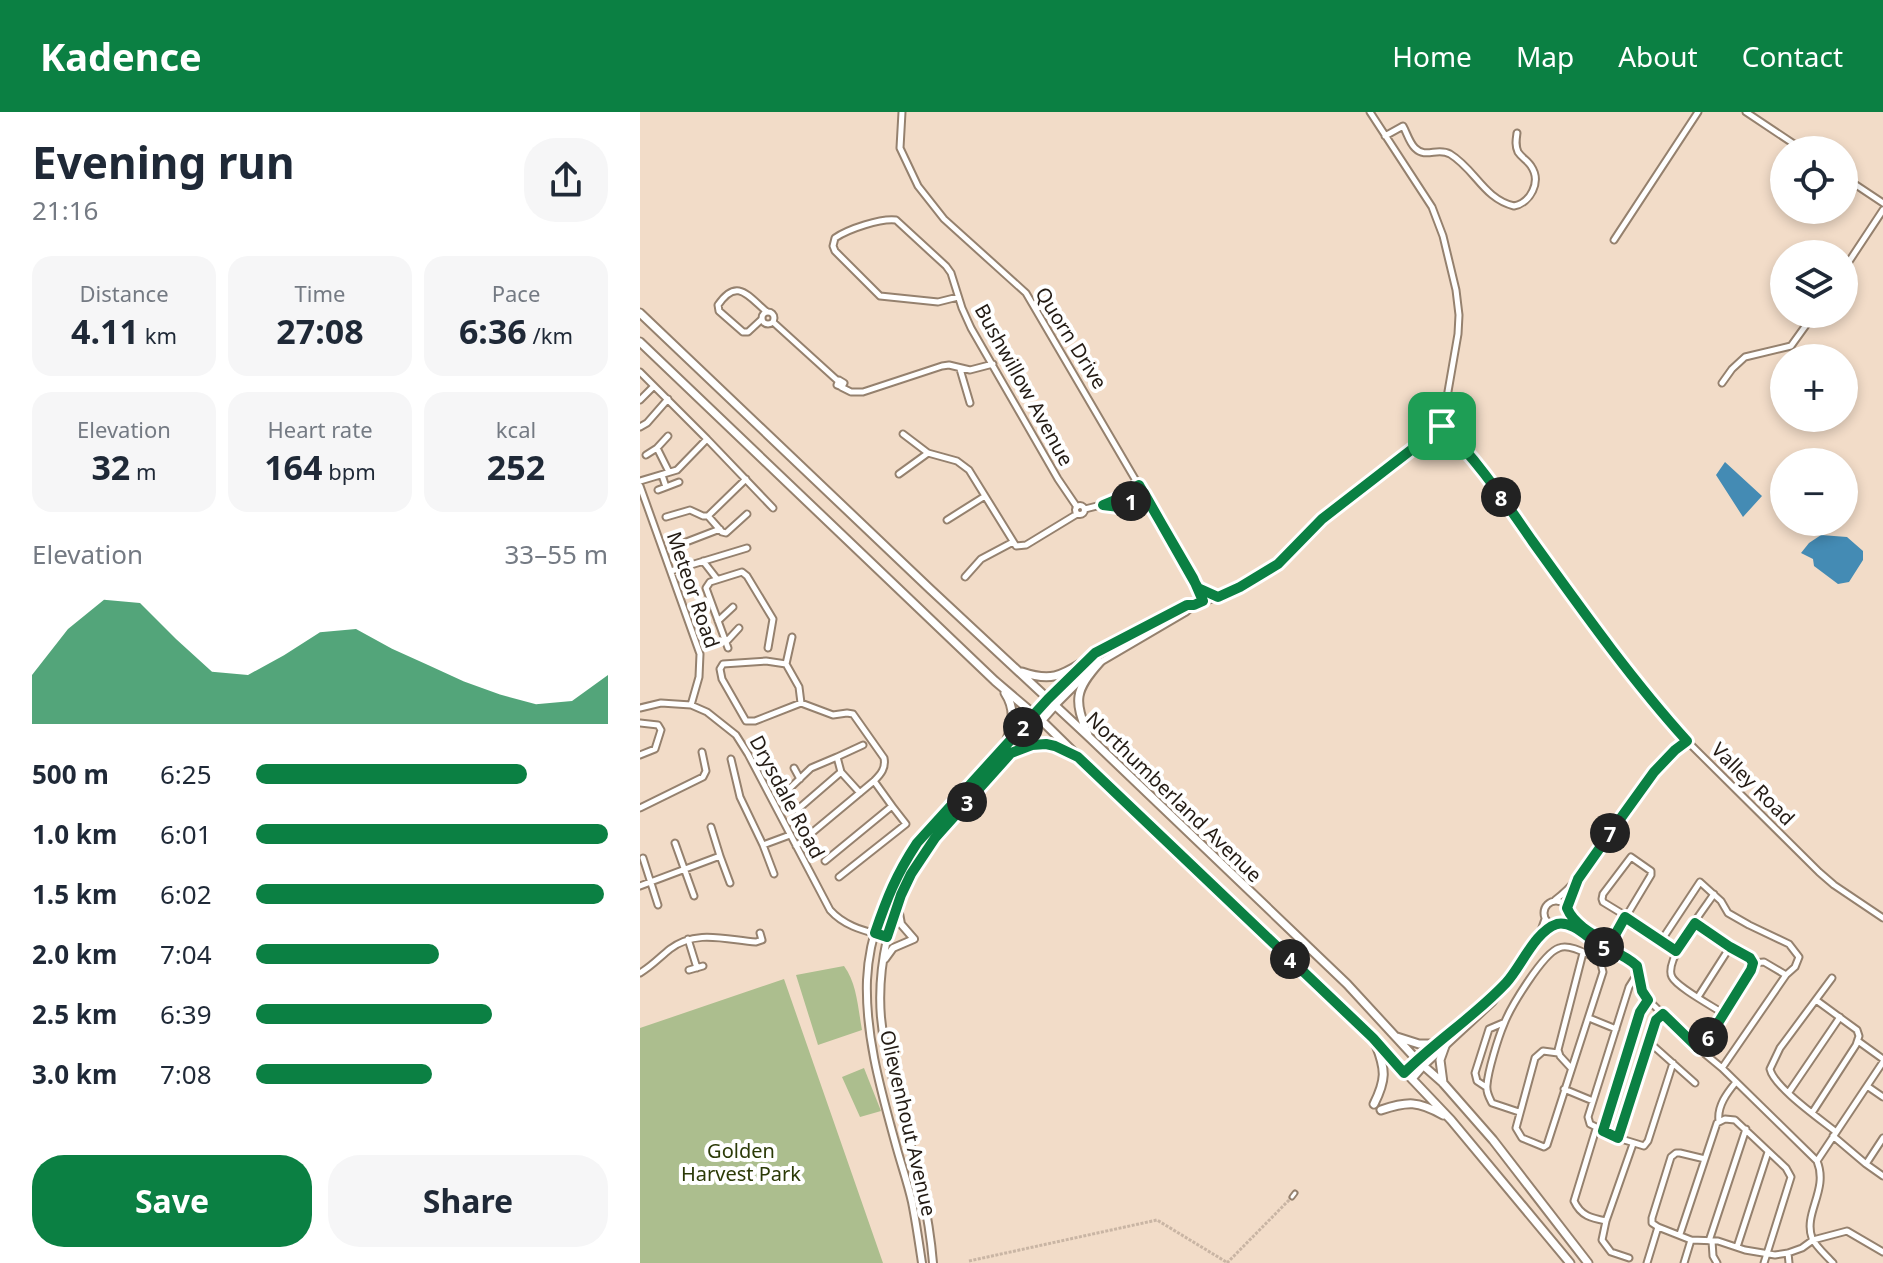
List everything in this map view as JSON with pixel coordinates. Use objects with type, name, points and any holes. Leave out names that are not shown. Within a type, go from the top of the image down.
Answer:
[{"type":"main road","name":"Northumberland Avenue","points":[[640,313],[1347,984],[1443,1083],[1522,1175],[1588,1263]]},
{"type":"main road","name":"Northumberland Avenue","points":[[640,342],[1373,1038],[1451,1120],[1570,1263]]},
{"type":"main road","points":[[1017,669],[1034,676],[1053,678],[1064,675],[1090,658]]},
{"type":"main road","points":[[1090,738],[1080,716],[1079,696],[1087,677],[1100,662]]},
{"type":"main road","points":[[995,681],[1009,698],[1013,714],[1004,747]]},
{"type":"main road","points":[[1011,753],[1032,745],[1046,744],[1078,757]]},
{"type":"main road","points":[[1395,1036],[1419,1044],[1436,1044]]},
{"type":"main road","points":[[1373,1038],[1385,1072],[1374,1104]]},
{"type":"main road","points":[[1443,1083],[1440,1060],[1445,1046]]},
{"type":"main road","points":[[1381,1110],[1399,1104],[1420,1104],[1451,1120]]},
{"type":"street","name":"Quorn Drive","points":[[902,112],[900,148],[918,186],[944,219],[1026,293],[1144,493],[1203,601]]},
{"type":"street","points":[[1370,112],[1434,212],[1456,290],[1458,334],[1442,426]]},
{"type":"street","points":[[1614,240],[1698,112]]},
{"type":"street","points":[[1746,112],[1782,136]]},
{"type":"street","points":[[1385,136],[1403,126],[1418,151],[1426,154],[1442,151],[1451,155],[1492,197],[1514,206],[1523,204],[1531,195],[1535,180],[1532,167],[1517,150],[1517,133]]},
{"type":"street","points":[[1858,186],[1883,203]]},
{"type":"street","points":[[1858,248],[1883,210]]},
{"type":"street","name":"Bushwillow Avenue","points":[[958,297],[938,302],[880,296],[835,251],[835,238],[884,220],[896,220],[946,266],[969,324],[1077,510]]},
{"type":"street","points":[[767,312],[748,332],[743,332],[719,311],[718,305],[733,290],[740,290],[774,315],[773,322]]},
{"type":"street","points":[[762,319],[767,323],[773,322]]},
{"type":"street","points":[[773,322],[851,392],[858,393],[942,366],[970,370],[993,364]]},
{"type":"street","points":[[1722,383],[1745,357],[1786,349],[1804,328]]},
{"type":"street","points":[[960,369],[970,403]]},
{"type":"street","points":[[640,372],[773,508]]},
{"type":"street","points":[[640,400],[654,386]]},
{"type":"street","points":[[640,427],[668,399]]},
{"type":"street","name":"Olievenhout Avenue","points":[[933,1263],[924,1196],[886,1053],[881,1015],[887,937],[911,874],[935,838],[1083,676],[1100,662],[1194,605],[1240,587],[1278,564],[1322,519],[1442,426]]},
{"type":"street","name":"Valley Road","points":[[1442,426],[1473,458],[1660,711],[1819,872],[1883,918]]},
{"type":"street","points":[[903,434],[928,453],[957,461],[973,474],[1016,546],[1022,547],[1077,510],[1082,514],[1085,509],[1115,500],[1139,485]]},
{"type":"street","points":[[646,455],[668,436]]},
{"type":"street","points":[[640,484],[677,470],[707,439]]},
{"type":"street","points":[[657,448],[669,472]]},
{"type":"street","points":[[899,474],[928,453]]},
{"type":"street","points":[[662,475],[666,487]]},
{"type":"street","points":[[708,516],[746,479]]},
{"type":"street","points":[[658,490],[679,482]]},
{"type":"street","name":"Meteor Road","points":[[640,484],[701,660],[691,705]]},
{"type":"street","points":[[1103,505],[1119,507],[1144,493]]},
{"type":"street","points":[[947,520],[985,496]]},
{"type":"street","points":[[666,517],[690,510],[708,516],[723,532],[728,532],[747,514]]},
{"type":"street","points":[[681,544],[720,529]]},
{"type":"street","points":[[965,577],[981,559],[1013,542]]},
{"type":"street","points":[[671,571],[747,548]]},
{"type":"street","points":[[703,561],[718,579]]},
{"type":"street","points":[[739,628],[727,644],[706,588],[708,583],[742,572],[773,619],[775,633],[768,648]]},
{"type":"street","points":[[1198,588],[1218,597]]},
{"type":"street","name":"Olievenhout Avenue","points":[[922,1263],[912,1200],[873,1057],[867,1015],[867,977],[875,933],[890,889],[917,843],[1048,699],[1090,658],[1109,644],[1187,605],[1194,605]]},
{"type":"street","points":[[718,621],[733,607]]},
{"type":"street","points":[[792,637],[786,664],[799,687],[801,703]]},
{"type":"street","points":[[786,664],[727,662],[721,667],[720,674],[744,719],[755,721],[801,703],[833,715],[853,714],[884,758],[884,768],[874,781],[796,846]]},
{"type":"street","points":[[640,708],[661,703],[691,705]]},
{"type":"street","name":"Drysdale Road","points":[[691,705],[707,712],[736,735],[830,910],[849,925],[887,937]]},
{"type":"street","points":[[640,723],[660,727],[653,757]]},
{"type":"street","points":[[1404,1073],[1445,1046],[1489,1007],[1538,939],[1545,919],[1545,907],[1578,879],[1654,772],[1687,741]]},
{"type":"street","points":[[789,789],[816,765],[863,745]]},
{"type":"street","points":[[640,755],[655,749]]},
{"type":"street","points":[[640,808],[703,777],[706,771],[702,752]]},
{"type":"street","points":[[837,757],[841,772],[860,793]]},
{"type":"street","points":[[731,759],[740,797],[774,874]]},
{"type":"street","points":[[794,768],[800,779]]},
{"type":"street","points":[[797,810],[841,772]]},
{"type":"street","points":[[839,877],[906,824],[874,781]]},
{"type":"street","points":[[825,861],[892,806]]},
{"type":"street","points":[[711,827],[730,883]]},
{"type":"street","points":[[763,845],[790,835]]},
{"type":"street","points":[[675,843],[694,896]]},
{"type":"street","points":[[640,886],[720,856]]},
{"type":"street","points":[[1572,1068],[1558,1053],[1543,1051],[1535,1058],[1516,1128],[1522,1138],[1544,1147],[1547,1145],[1564,1089],[1572,1068],[1589,1018],[1603,972],[1600,960],[1609,946],[1625,917],[1651,872],[1631,857],[1603,894],[1603,902],[1625,917],[1676,951]]},
{"type":"street","points":[[643,858],[658,905]]},
{"type":"street","points":[[1538,939],[1566,919],[1578,879]]},
{"type":"street","points":[[1661,941],[1700,882],[1731,915],[1778,937],[1793,947],[1799,957],[1722,1068]]},
{"type":"street","points":[[1714,894],[1676,951],[1669,968],[1676,982],[1724,1014]]},
{"type":"street","points":[[1555,900],[1561,902],[1580,928]]},
{"type":"street","points":[[883,962],[893,948],[914,939],[901,924],[898,905]]},
{"type":"street","points":[[1545,919],[1580,928],[1637,966],[1642,991],[1648,1000],[1817,1161],[1822,1178],[1812,1217],[1813,1240],[1833,1263]]},
{"type":"street","points":[[1695,923],[1750,958],[1753,963],[1724,1014],[1699,1049]]},
{"type":"street","points":[[640,973],[668,950],[688,939],[698,937],[756,942],[762,939]]},
{"type":"street","points":[[688,939],[700,967],[689,970]]},
{"type":"street","points":[[1486,1087],[1504,1023],[1531,976],[1550,954],[1562,947],[1600,960]]},
{"type":"street","points":[[1698,997],[1730,947]]},
{"type":"street","points":[[1558,1053],[1583,953]]},
{"type":"street","points":[[1753,963],[1764,962],[1786,975]]},
{"type":"street","points":[[1640,976],[1630,984],[1588,1122],[1642,1147],[1648,1141],[1673,1063]]},
{"type":"street","points":[[1832,978],[1780,1048],[1772,1063],[1771,1074],[1866,1164],[1883,1176]]},
{"type":"street","points":[[1412,1080],[1436,1044],[1506,983]]},
{"type":"street","points":[[1606,1221],[1585,1216],[1574,1201],[1640,1012],[1648,1000]]},
{"type":"street","points":[[1812,1113],[1858,1041],[1857,1030],[1816,1000]]},
{"type":"street","points":[[1618,1138],[1656,1020],[1663,1014]]},
{"type":"street","points":[[1789,1092],[1840,1017]]},
{"type":"street","points":[[1589,1018],[1616,1029]]},
{"type":"street","points":[[1504,1023],[1489,1029],[1475,1073],[1477,1081],[1486,1087],[1492,1103],[1519,1112]]},
{"type":"street","points":[[1817,1161],[1883,1061],[1858,1041]]},
{"type":"street","points":[[1649,1042],[1695,1083]]},
{"type":"street","points":[[1680,1235],[1719,1121],[1721,1106],[1736,1082]]},
{"type":"street","points":[[1867,1086],[1883,1097]]},
{"type":"street","points":[[1564,1089],[1593,1101]]},
{"type":"street","points":[[1719,1121],[1729,1119],[1740,1123],[1790,1172],[1791,1181],[1764,1263]]},
{"type":"street","points":[[1717,1263],[1710,1241],[1746,1129]]},
{"type":"street","points":[[1866,1164],[1883,1138]]},
{"type":"street","points":[[1629,1258],[1611,1252],[1602,1240],[1633,1144]]},
{"type":"street","points":[[1737,1247],[1768,1152]]},
{"type":"street","points":[[1705,1159],[1680,1153],[1671,1157],[1652,1223],[1691,1240],[1718,1241],[1767,1254],[1788,1253],[1813,1240],[1847,1231],[1883,1252]]},
{"type":"street","points":[[1647,1263],[1658,1227]]},
{"type":"street","points":[[1684,1263],[1691,1240]]},
{"type":"street","points":[[1788,1253],[1789,1263]]},
{"type":"green space","points":[[844,966],[854,988],[862,1030],[818,1045],[796,975]]},
{"type":"green space","name":"Golden Harvest Park","points":[[784,979],[883,1263],[640,1263],[640,1028]]},
{"type":"green space","points":[[864,1068],[881,1111],[860,1117],[842,1077]]},
{"type":"water","points":[[1725,462],[1762,496],[1743,517],[1716,475]]},
{"type":"water","points":[[1820,536],[1847,537],[1863,551],[1863,560],[1849,582],[1838,584],[1814,566],[1813,559],[1801,553]]},
{"type":"tunnel","points":[[1227,1263],[1292,1197]]},
{"type":"tunnel","points":[[969,1261],[1157,1220],[1228,1263]]},
{"type":"route","points":[[1442,426],[1322,519],[1278,564],[1218,597],[1198,588],[1193,578],[1149,502],[1144,493],[1124,505],[1119,507],[1103,505],[1139,485],[1149,502],[1180,555],[1193,578],[1203,601],[1187,605],[1109,644],[1095,653],[1048,699],[917,843],[890,889],[875,933],[887,937],[911,874],[935,838],[1011,753],[1032,745],[1055,746],[1078,757],[1373,1038],[1404,1073],[1506,983],[1538,939],[1555,925],[1569,925],[1607,949],[1617,951],[1637,966],[1642,991],[1648,1000],[1640,1012],[1603,1131],[1618,1138],[1658,1017],[1663,1014],[1699,1049],[1753,963],[1750,958],[1695,923],[1676,951],[1625,917],[1610,944],[1582,926],[1568,912],[1578,879],[1654,772],[1687,741],[1660,711],[1593,623],[1473,458],[1442,426]]}]
